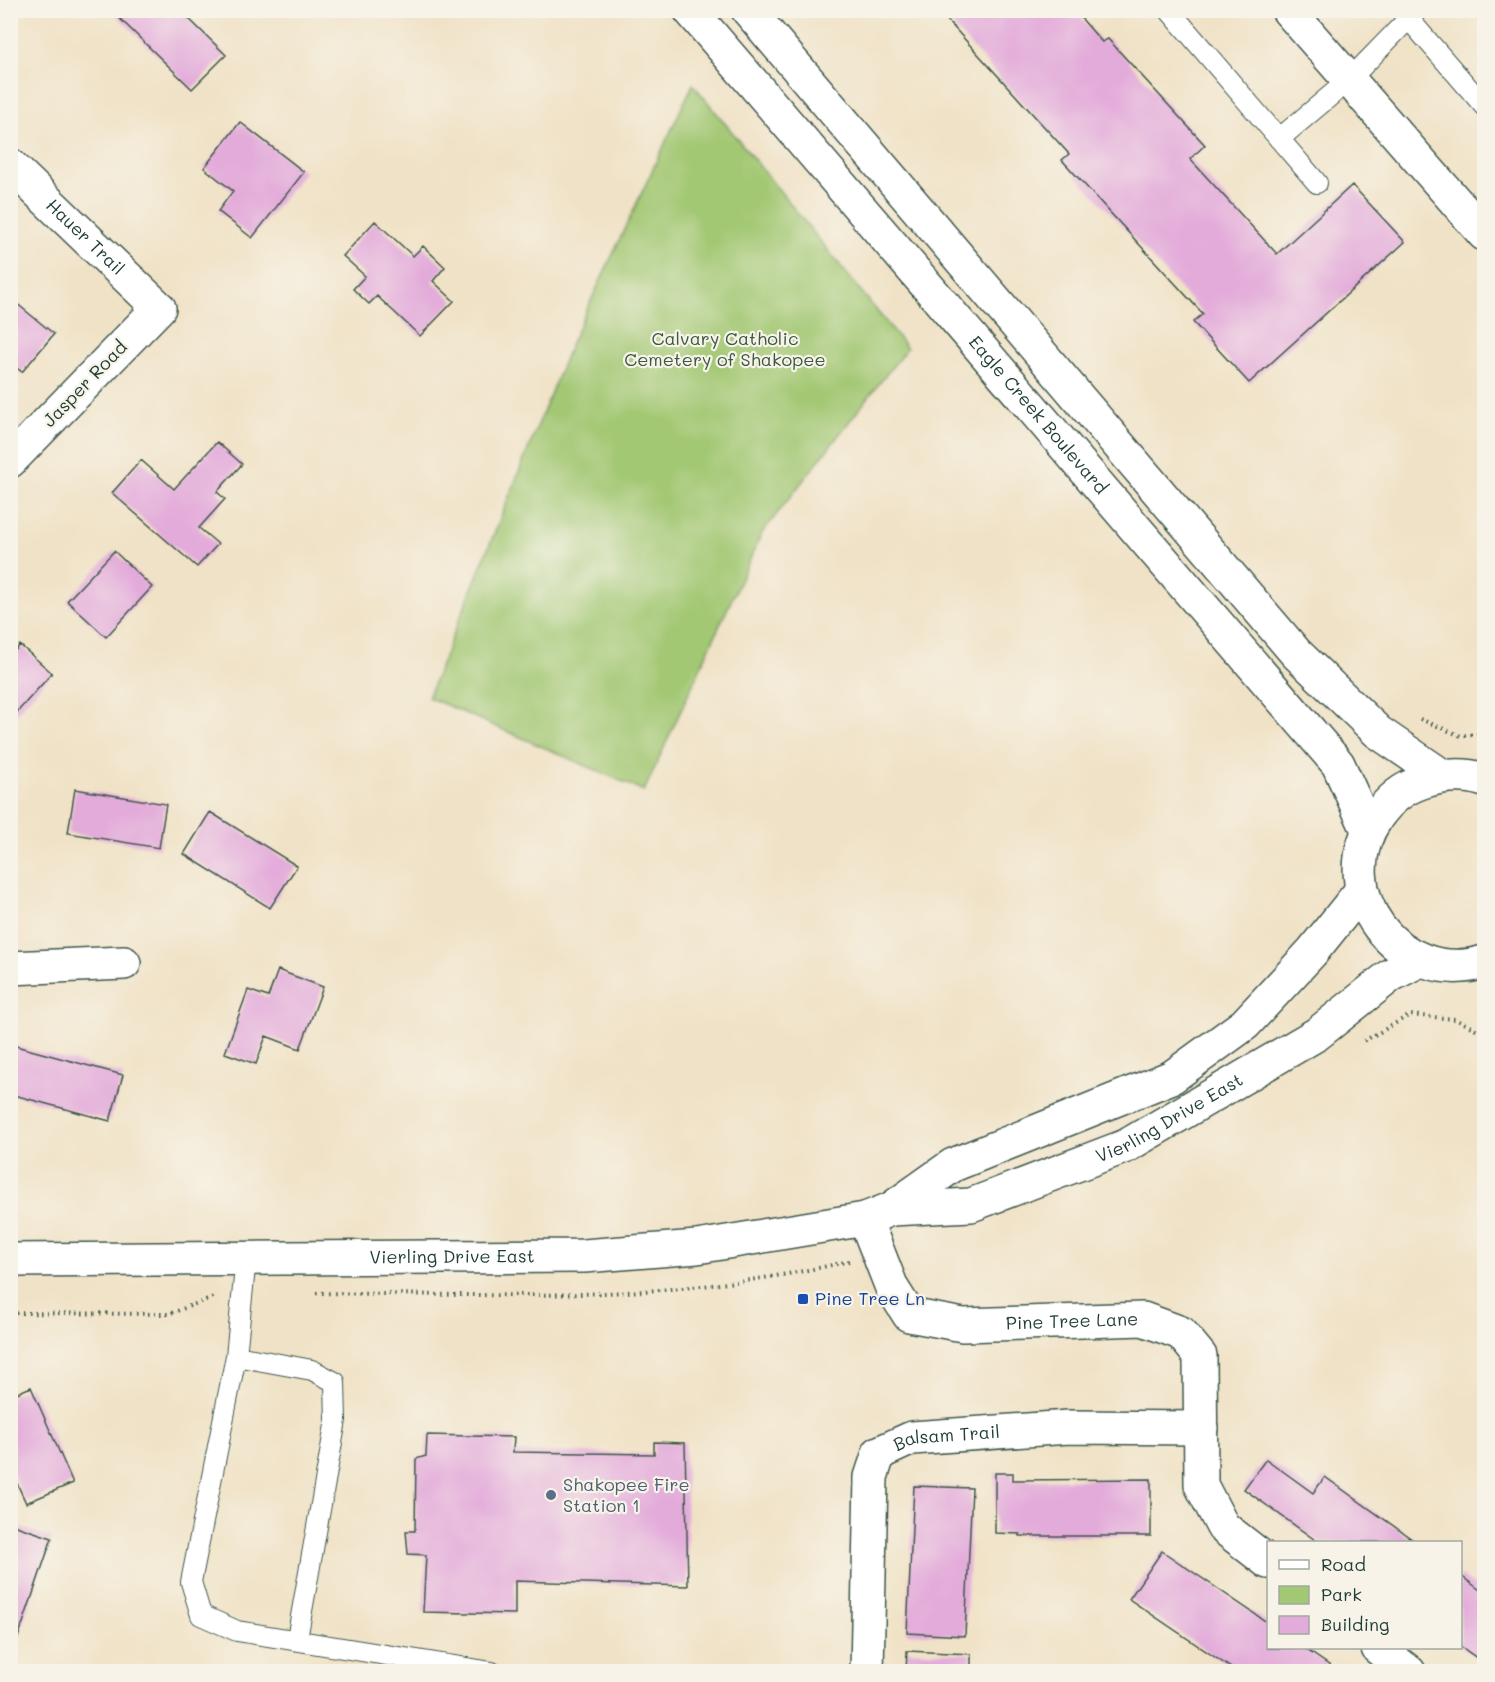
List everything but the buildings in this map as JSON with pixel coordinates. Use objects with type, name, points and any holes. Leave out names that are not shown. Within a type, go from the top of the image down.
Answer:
[{"type":"street","name":"Eagle Creek Boulevard","points":[[690,10],[1338,764],[1368,830]]},
{"type":"street","points":[[748,10],[1296,653],[1378,732],[1441,776]]},
{"type":"street","points":[[1288,10],[1485,234]]},
{"type":"street","name":"Hauer Trail","points":[[10,165],[159,308]]},
{"type":"street","name":"Jasper Road","points":[[10,461],[159,308]]},
{"type":"street","points":[[1485,780],[1472,776],[1441,776],[1411,785],[1386,804],[1368,830],[1360,860],[1361,891],[1373,920],[1393,944],[1485,989]]},
{"type":"street","name":"Vierling Drive East","points":[[878,1214],[953,1165],[1172,1077],[1245,1024],[1312,952],[1361,891]]},
{"type":"street","name":"Vierling Drive East","points":[[10,1260],[584,1256],[697,1247],[878,1214],[971,1205],[1126,1146],[1317,1034],[1391,975],[1435,963],[1485,962]]},
{"type":"street","points":[[10,968],[124,963]]},
{"type":"street","name":"Pine Tree Lane","points":[[878,1214],[892,1288],[909,1315],[963,1325],[1143,1319],[1181,1333],[1200,1356],[1201,1485],[1223,1527],[1267,1560]]},
{"type":"street","name":"Balsam Trail","points":[[867,1671],[871,1477],[879,1453],[912,1438],[1069,1427],[1202,1428]]},
{"type":"street","points":[[1381,1649],[1409,1671]]},
{"type":"lane","points":[[1169,10],[1317,183]]},
{"type":"lane","points":[[1279,139],[1349,80],[1409,13],[1485,106]]},
{"type":"lane","points":[[246,1258],[236,1356],[191,1582],[201,1615],[237,1631],[492,1671]]},
{"type":"lane","points":[[236,1356],[312,1370],[335,1382],[336,1420],[297,1639]]},
{"type":"path","points":[[1413,716],[1461,735],[1485,733]]},
{"type":"green space","name":"Calvary Catholic Cemetery of Shakopee","points":[[693,84],[907,348],[762,533],[644,791],[428,697],[572,341]]},
{"type":"place","name":"Pine Tree Ln","points":[[803,1299]]},
{"type":"place","name":"Shakopee Fire Station 1","points":[[551,1495]]}]
